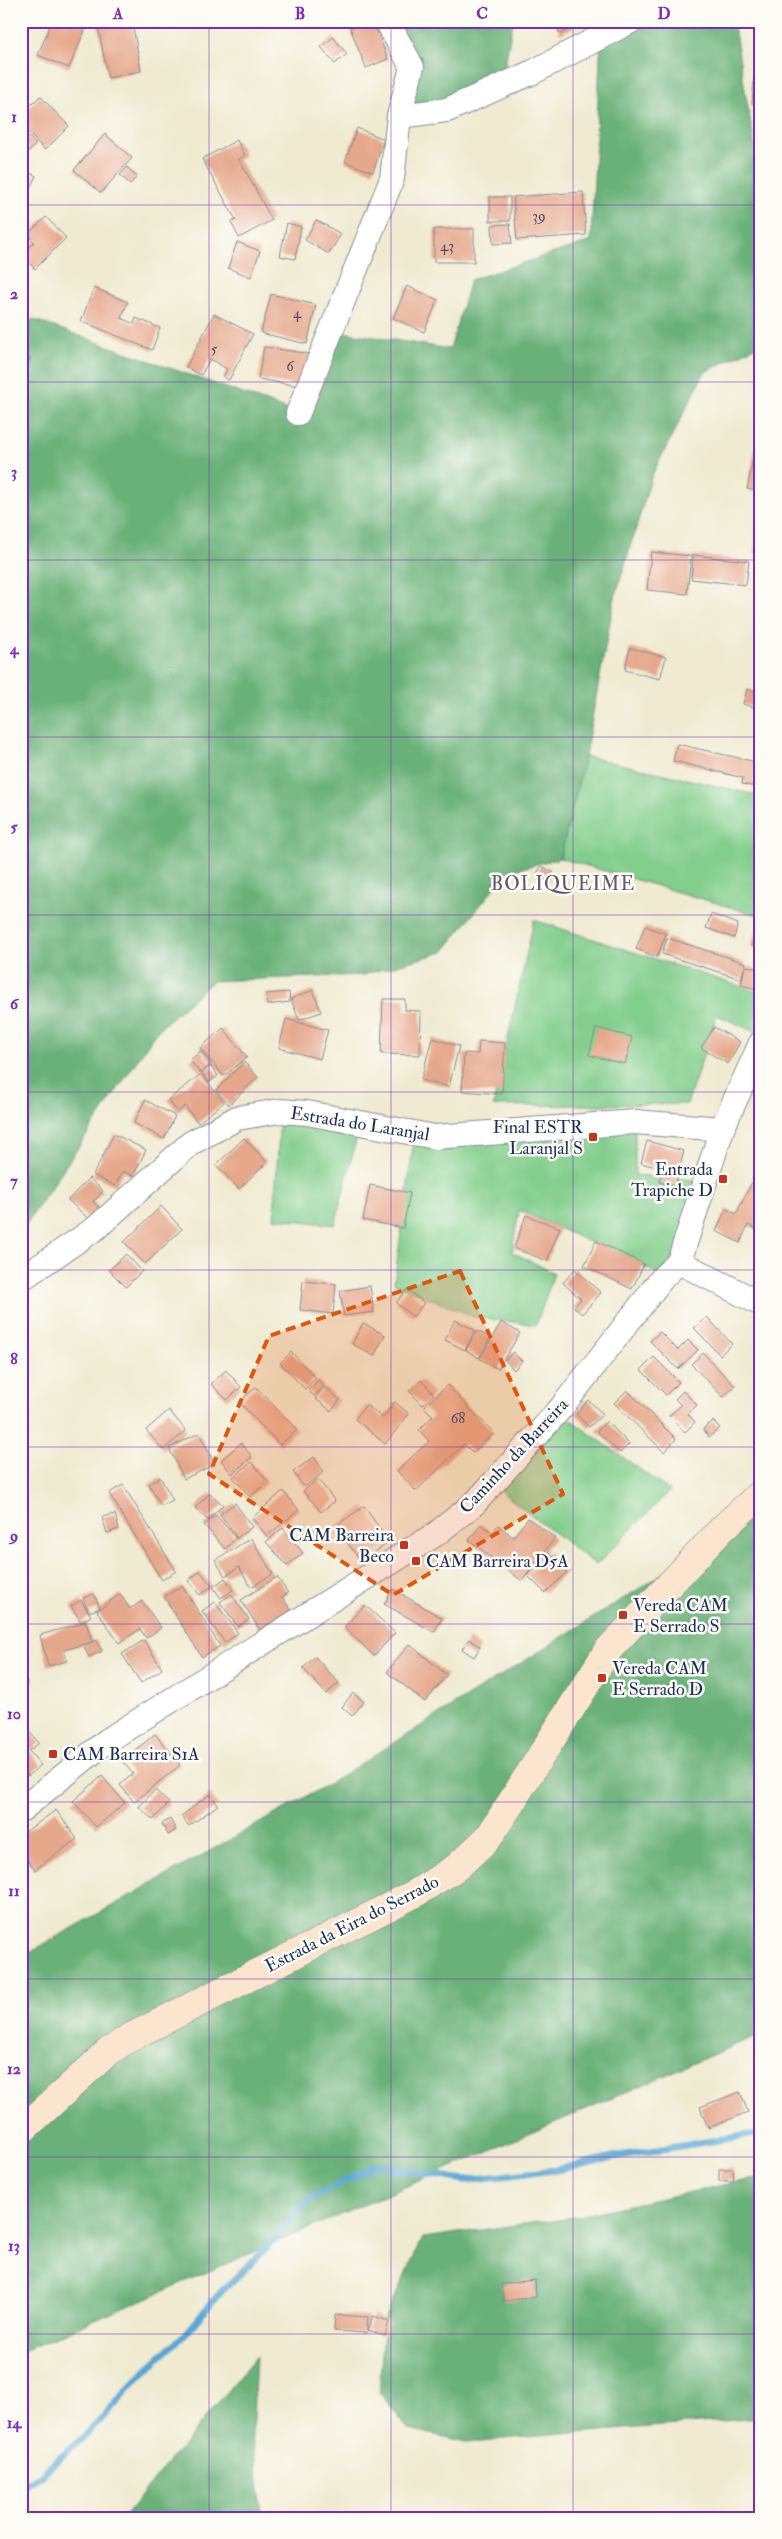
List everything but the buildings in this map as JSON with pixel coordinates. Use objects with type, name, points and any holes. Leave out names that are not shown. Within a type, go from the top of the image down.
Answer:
[{"type":"main road","name":"Estrada da Eira do Serrado","points":[[21,2131],[108,2052],[129,2038],[416,1893],[457,1867],[489,1837],[610,1649],[722,1529],[761,1493]]},
{"type":"street","points":[[298,413],[392,179],[399,116],[412,67],[387,21]]},
{"type":"street","points":[[399,116],[447,110],[533,72],[631,21]]},
{"type":"street","name":"Caminho da Barreira","points":[[21,1810],[108,1740],[436,1534],[475,1503],[561,1408],[664,1276],[679,1262],[722,1129],[761,1043]]},
{"type":"street","name":"Estrada do Laranjal","points":[[21,1279],[96,1228],[191,1143],[237,1118],[280,1110],[307,1113],[435,1136],[635,1122],[722,1129]]},
{"type":"street","points":[[679,1262],[761,1304]]},
{"type":"highlighted area","points":[[460,1271],[563,1494],[393,1595],[209,1474],[269,1336]]},
{"type":"green space","points":[[409,21],[513,21],[501,86],[399,116],[412,67],[392,30]]},
{"type":"green space","points":[[631,21],[733,21],[761,182],[761,344],[705,372],[652,475],[614,601],[585,756],[560,858],[507,872],[443,952],[363,975],[213,981],[157,1031],[21,1232],[21,338],[32,319],[297,413],[331,330],[450,349],[470,280],[591,241],[601,37]]},
{"type":"green space","points":[[585,756],[761,796],[761,916],[560,858]]},
{"type":"green space","points":[[534,920],[761,993],[761,1035],[717,1015],[687,1104],[493,1106]]},
{"type":"green space","points":[[280,1111],[360,1123],[335,1225],[274,1218]]},
{"type":"green space","points":[[635,1122],[635,1175],[706,1181],[664,1276],[519,1210],[512,1252],[554,1273],[536,1325],[474,1317],[394,1283],[415,1133]]},
{"type":"green space","points":[[564,1415],[670,1491],[596,1565],[499,1490]]},
{"type":"green space","points":[[761,1512],[761,2034],[21,2352],[21,1957],[327,1785]]},
{"type":"green space","points":[[761,2177],[761,2418],[466,2442],[408,2429],[379,2392],[385,2317],[423,2238],[573,2217]]},
{"type":"green space","points":[[256,2356],[252,2438],[263,2518],[123,2518]]},
{"type":"waterway","points":[[21,2487],[41,2475],[93,2428],[144,2372],[182,2337],[222,2291],[265,2249],[309,2200],[375,2165],[465,2180],[556,2170],[613,2157],[761,2133]]},
{"type":"place","name":"Final ESTR Laranjal S","points":[[593,1137]]},
{"type":"place","name":"Entrada Trapiche D","points":[[723,1179]]},
{"type":"place","name":"CAM Barreira Beco","points":[[404,1545]]},
{"type":"place","name":"CAM Barreira D5A","points":[[416,1561]]},
{"type":"place","name":"Vereda CAM E Serrado S","points":[[623,1615]]},
{"type":"place","name":"Vereda CAM E Serrado D","points":[[602,1678]]},
{"type":"place","name":"CAM Barreira S1A","points":[[53,1754]]},
{"type":"district","name":"BOLIQUEIME","points":[[563,884]]}]
